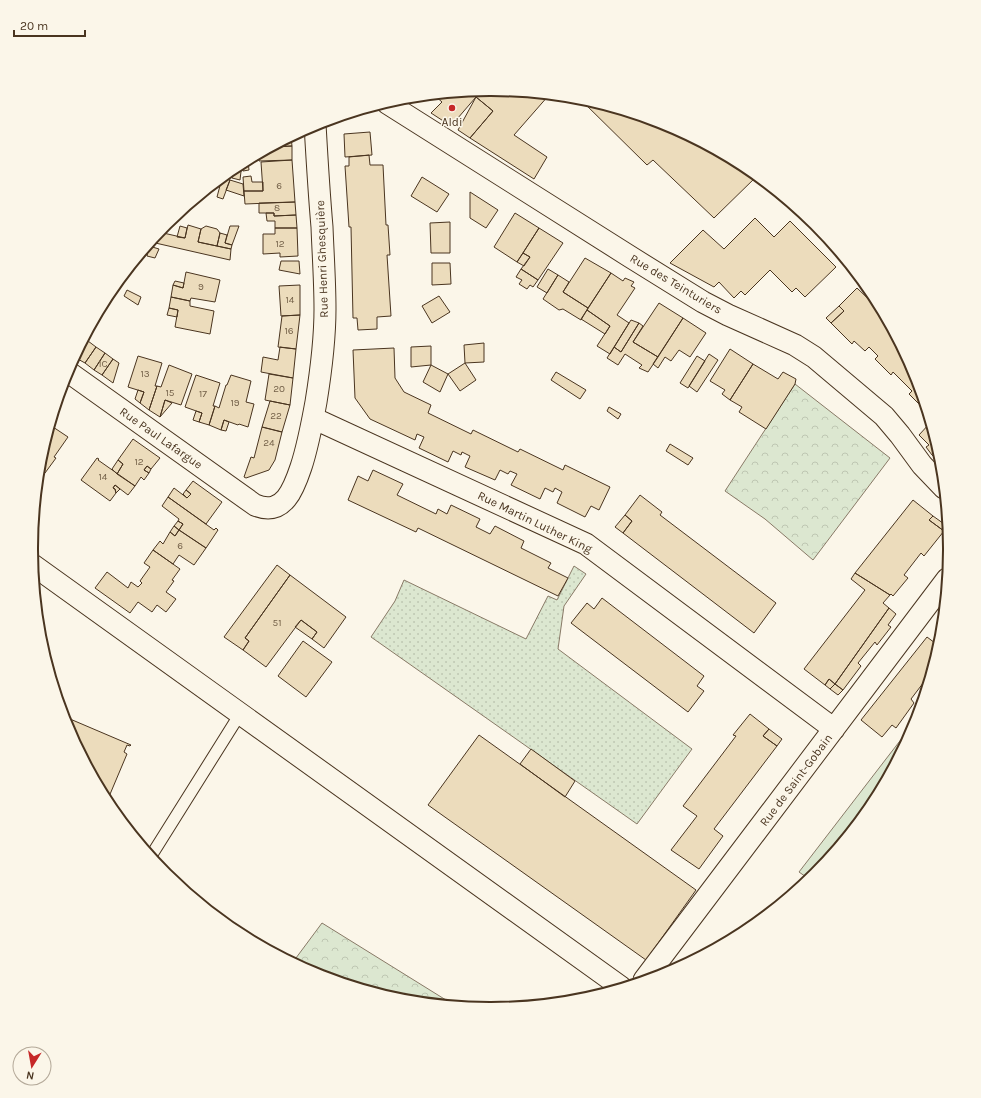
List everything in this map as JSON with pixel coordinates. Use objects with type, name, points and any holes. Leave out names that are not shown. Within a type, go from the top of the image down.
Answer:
[{"type":"street","name":"Rue des Teinturiers","points":[[393,107],[703,302],[795,345],[814,357],[884,416],[922,465],[937,481]]},
{"type":"street","name":"Rue Henri Ghesquière","points":[[256,505],[263,508],[278,506],[284,501],[291,491],[304,458],[313,418],[323,357],[325,280],[315,132]]},
{"type":"street","name":"Rue Paul Lafargue","points":[[73,375],[256,505]]},
{"type":"street","name":"Rue Martin Luther King","points":[[313,418],[586,544],[834,730]]},
{"type":"street","points":[[39,569],[616,983]]},
{"type":"street","name":"Rue de Saint-Gobain","points":[[650,972],[941,587]]},
{"type":"lane","points":[[154,851],[240,714]]},
{"type":"green space","points":[[795,384],[890,458],[813,560],[765,519],[725,491]]},
{"type":"green space","points":[[574,566],[586,574],[564,606],[558,649],[692,749],[637,824],[371,637],[395,601],[404,580],[526,639],[548,596],[557,600]]},
{"type":"green space","points":[[900,741],[867,800],[849,824],[831,847],[810,869],[804,875],[799,872]]},
{"type":"green space","points":[[322,923],[445,999],[402,993],[373,986],[317,967],[296,958]]},
{"type":"building","name":"Aldi","points":[[476,96],[451,126],[431,113],[442,102],[439,99]]},
{"type":"building","points":[[476,97],[520,97],[545,100],[514,135],[547,157],[534,179],[470,138],[493,111]]},
{"type":"building","points":[[476,97],[493,111],[470,138],[458,130]]},
{"type":"building","points":[[588,107],[636,121],[691,143],[717,157],[752,180],[714,218],[653,160],[647,165]]},
{"type":"building","points":[[370,132],[372,155],[345,157],[344,134]]},
{"type":"building","points":[[292,142],[292,146],[284,146]]},
{"type":"building","points":[[284,146],[292,146],[292,160],[259,161],[264,157]]},
{"type":"building","points":[[369,155],[370,165],[383,165],[386,225],[388,225],[390,255],[387,255],[391,316],[377,317],[377,329],[358,330],[357,318],[353,318],[351,227],[349,227],[345,166],[349,166],[349,157]]},
{"type":"building","points":[[292,160],[295,202],[245,204],[244,191],[263,191],[261,162]]},
{"type":"building","points":[[249,167],[249,170],[243,170]]},
{"type":"building","points":[[241,172],[240,180],[232,178],[239,173]]},
{"type":"building","points":[[251,176],[252,182],[263,182],[263,191],[244,191],[243,177]]},
{"type":"building","points":[[422,177],[449,194],[437,212],[411,196]]},
{"type":"building","points":[[230,180],[223,199],[217,197],[220,187]]},
{"type":"building","points":[[230,180],[243,184],[244,196],[226,190]]},
{"type":"building","points":[[470,192],[498,210],[486,228],[470,218]]},
{"type":"building","points":[[295,202],[296,215],[274,216],[274,213],[259,213],[259,203]]},
{"type":"building","points":[[266,213],[274,213],[274,216],[296,215],[297,228],[275,228],[275,221],[267,221]]},
{"type":"building","points":[[515,213],[539,228],[517,262],[494,247]]},
{"type":"building","points":[[755,218],[774,237],[790,221],[836,267],[805,297],[796,288],[792,292],[770,270],[745,295],[741,291],[734,298],[719,282],[714,287],[670,263],[703,230],[724,249]]},
{"type":"building","points":[[450,222],[450,253],[431,253],[430,223]]},
{"type":"building","points":[[188,225],[201,229],[198,242],[231,249],[230,260],[157,243],[166,234],[185,238]]},
{"type":"building","points":[[180,226],[187,228],[185,238],[177,237]]},
{"type":"building","points":[[206,226],[217,229],[220,233],[217,246],[198,242],[201,229]]},
{"type":"building","points":[[230,226],[239,226],[232,245],[225,243]]},
{"type":"building","points":[[275,228],[297,228],[298,256],[280,257],[280,253],[263,254],[263,234],[275,234]]},
{"type":"building","points":[[539,228],[563,243],[538,280],[521,269],[530,257],[523,253]]},
{"type":"building","points":[[220,233],[227,235],[225,243],[232,245],[231,249],[217,246]]},
{"type":"building","points":[[153,247],[159,249],[155,258],[147,256]]},
{"type":"building","points":[[523,253],[530,257],[524,266],[517,262]]},
{"type":"building","points":[[585,258],[611,273],[588,308],[563,292]]},
{"type":"building","points":[[281,261],[299,261],[300,274],[279,270]]},
{"type":"building","points":[[432,263],[450,263],[451,284],[432,285]]},
{"type":"building","points":[[521,269],[538,280],[533,287],[530,285],[527,289],[519,284],[522,280],[516,277]]},
{"type":"building","points":[[548,269],[558,275],[547,293],[537,287]]},
{"type":"building","points":[[186,272],[220,280],[215,302],[191,298],[190,301],[171,297],[173,285],[183,288]]},
{"type":"building","points":[[611,273],[623,281],[625,278],[634,282],[631,286],[635,288],[617,315],[629,323],[610,354],[597,346],[610,326],[587,310]]},
{"type":"building","points":[[558,275],[569,282],[563,292],[588,308],[581,320],[563,309],[559,310],[543,299]]},
{"type":"building","points":[[175,281],[184,283],[183,288],[173,285]]},
{"type":"building","points":[[300,285],[300,315],[281,316],[279,286]]},
{"type":"building","points":[[857,288],[866,297],[896,349],[909,376],[919,404],[909,394],[912,391],[893,372],[891,375],[875,359],[878,356],[869,347],[865,351],[854,341],[852,344],[831,323],[844,311],[839,306]]},
{"type":"building","points":[[127,290],[141,297],[138,305],[124,296]]},
{"type":"building","points":[[439,296],[450,312],[432,323],[422,306]]},
{"type":"building","points":[[171,297],[190,301],[190,306],[214,311],[210,334],[175,327],[178,310],[169,308]]},
{"type":"building","points":[[659,303],[683,318],[658,357],[633,342]]},
{"type":"building","points":[[839,306],[844,311],[831,323],[826,318]]},
{"type":"building","points":[[169,308],[178,310],[177,317],[167,315]]},
{"type":"building","points":[[587,310],[610,326],[605,334],[581,319]]},
{"type":"building","points":[[300,315],[296,349],[278,347],[282,316]]},
{"type":"building","points":[[683,318],[706,333],[690,357],[679,350],[671,361],[665,357],[658,368],[653,364]]},
{"type":"building","points":[[631,320],[639,323],[621,352],[614,347]]},
{"type":"building","points":[[639,323],[643,326],[633,342],[658,357],[648,372],[639,368],[642,365],[625,354],[618,365],[607,358],[614,347],[621,352]]},
{"type":"building","points":[[89,342],[96,347],[85,363],[80,360]]},
{"type":"building","points":[[484,343],[484,362],[465,363],[464,345]]},
{"type":"building","points":[[431,346],[431,365],[411,367],[411,347]]},
{"type":"building","points":[[96,347],[105,353],[94,370],[85,363]]},
{"type":"building","points":[[280,347],[296,349],[293,378],[261,372],[263,357],[278,360]]},
{"type":"building","points":[[394,348],[395,378],[404,392],[431,405],[428,413],[471,434],[473,430],[518,452],[520,449],[563,470],[565,465],[610,487],[599,510],[591,506],[585,517],[557,503],[562,492],[555,488],[553,492],[545,488],[540,499],[511,485],[517,474],[510,471],[508,474],[500,470],[495,480],[465,467],[470,456],[462,452],[461,455],[453,451],[448,462],[419,448],[424,437],[417,434],[415,440],[370,419],[355,398],[353,350]]},
{"type":"building","points":[[730,349],[753,364],[730,400],[722,394],[725,390],[710,381]]},
{"type":"building","points":[[105,353],[113,359],[102,375],[94,370]]},
{"type":"building","points":[[709,354],[718,360],[697,392],[689,386]]},
{"type":"building","points":[[138,356],[162,363],[155,386],[157,386],[149,410],[140,403],[144,392],[128,387]]},
{"type":"building","points":[[697,356],[705,361],[688,388],[680,383]]},
{"type":"building","points":[[113,359],[119,363],[113,383],[102,375]]},
{"type":"building","points":[[465,363],[476,380],[460,391],[448,374]]},
{"type":"building","points":[[753,364],[778,379],[783,372],[796,379],[795,384],[766,429],[739,412],[742,407],[730,400]]},
{"type":"building","points":[[169,365],[192,374],[181,405],[165,400],[160,417],[149,410],[157,386],[161,387]]},
{"type":"building","points":[[431,365],[448,374],[440,392],[423,382]]},
{"type":"building","points":[[556,372],[586,390],[580,399],[551,380]]},
{"type":"building","points":[[269,374],[293,378],[290,405],[265,400]]},
{"type":"building","points":[[196,375],[220,383],[209,425],[199,422],[202,413],[185,407]]},
{"type":"building","points":[[231,375],[251,381],[246,402],[254,404],[248,427],[224,420],[221,430],[209,425],[215,406],[219,408],[226,385]]},
{"type":"building","points":[[138,390],[144,392],[140,403],[135,399]]},
{"type":"building","points":[[165,400],[172,403],[160,417]]},
{"type":"building","points":[[270,401],[290,405],[282,432],[262,427]]},
{"type":"building","points":[[609,407],[621,414],[618,419],[607,411]]},
{"type":"building","points":[[196,411],[202,413],[199,422],[193,420]]},
{"type":"building","points":[[224,420],[229,422],[226,431],[221,430]]},
{"type":"building","points":[[262,427],[282,432],[275,460],[269,470],[246,478],[244,477],[251,457],[254,458]]},
{"type":"building","points":[[926,427],[933,456],[926,447],[929,445],[919,435]]},
{"type":"building","points":[[54,428],[68,437],[45,473],[47,461]]},
{"type":"building","points":[[133,439],[160,458],[151,469],[147,466],[144,470],[149,473],[144,480],[141,477],[135,486],[117,474],[123,464],[118,460]]},
{"type":"building","points":[[670,444],[693,458],[688,465],[666,451]]},
{"type":"building","points":[[97,458],[135,486],[128,495],[115,485],[113,488],[115,489],[116,493],[110,501],[81,480]]},
{"type":"building","points":[[118,460],[123,464],[117,474],[112,469]]},
{"type":"building","points":[[147,466],[151,469],[149,473],[144,470]]},
{"type":"building","points":[[373,470],[403,484],[397,495],[436,514],[438,509],[447,514],[451,505],[480,519],[476,527],[490,534],[495,526],[524,541],[521,548],[551,563],[548,568],[568,578],[558,596],[418,528],[416,532],[348,500],[358,476],[368,481]]},
{"type":"building","points":[[193,481],[222,502],[206,524],[168,497],[174,488],[187,498],[191,494],[186,490]]},
{"type":"building","points":[[115,485],[120,489],[116,493],[115,489],[113,488]]},
{"type":"building","points":[[186,490],[191,494],[187,498],[183,494]]},
{"type":"building","points":[[640,495],[662,512],[660,515],[776,603],[754,633],[623,533],[632,521],[625,515]]},
{"type":"building","points":[[168,497],[214,530],[216,528],[218,530],[206,548],[179,530],[183,524],[162,506]]},
{"type":"building","points":[[913,500],[933,516],[929,520],[942,530],[942,533],[924,556],[921,553],[904,575],[908,578],[893,596],[855,573]]},
{"type":"building","points":[[625,515],[632,521],[623,533],[615,527]]},
{"type":"building","points":[[933,516],[942,523],[942,530],[929,520]]},
{"type":"building","points":[[178,521],[183,524],[179,530],[174,526]]},
{"type":"building","points":[[174,526],[179,530],[175,536],[170,532]]},
{"type":"building","points":[[179,530],[206,548],[194,565],[179,555],[173,564],[153,550],[160,541],[163,544],[170,532],[175,536]]},
{"type":"building","points":[[153,550],[180,569],[166,592],[176,599],[166,612],[157,605],[152,612],[138,602],[130,613],[95,588],[107,572],[128,588],[131,582],[138,587],[142,583],[140,581],[150,567],[144,563]]},
{"type":"building","points":[[277,565],[290,575],[245,638],[249,641],[243,650],[224,637]]},
{"type":"building","points":[[855,573],[890,595],[883,603],[889,608],[835,684],[829,679],[825,685],[804,669],[865,590],[851,579]]},
{"type":"building","points":[[290,575],[346,617],[324,648],[312,639],[317,632],[301,620],[266,667],[243,650],[249,641],[245,638]]},
{"type":"building","points":[[602,598],[704,676],[697,686],[704,691],[688,712],[571,623],[587,603],[594,609]]},
{"type":"building","points":[[889,608],[896,614],[888,625],[891,627],[877,645],[875,642],[858,663],[861,666],[843,690],[835,684]]},
{"type":"building","points":[[301,620],[317,632],[312,639],[295,627]]},
{"type":"building","points":[[927,637],[933,642],[922,684],[911,699],[914,703],[896,728],[892,725],[882,737],[861,720]]},
{"type":"building","points":[[303,641],[332,662],[306,697],[278,676]]},
{"type":"building","points":[[829,679],[835,684],[830,689],[825,685]]},
{"type":"building","points":[[835,684],[843,690],[838,695],[830,689]]},
{"type":"building","points":[[750,714],[769,729],[763,736],[777,746],[714,829],[723,836],[699,869],[671,850],[697,816],[683,806],[736,736],[733,735]]},
{"type":"building","points":[[71,719],[131,745],[127,745],[124,752],[127,754],[110,794],[85,749]]},
{"type":"building","points":[[769,729],[782,739],[777,746],[763,736]]},
{"type":"building","points":[[479,735],[696,890],[646,960],[428,805]]},
{"type":"building","points":[[531,749],[575,781],[565,797],[520,764]]},
{"type":"place","name":"Aldi","points":[[452,108]]}]
